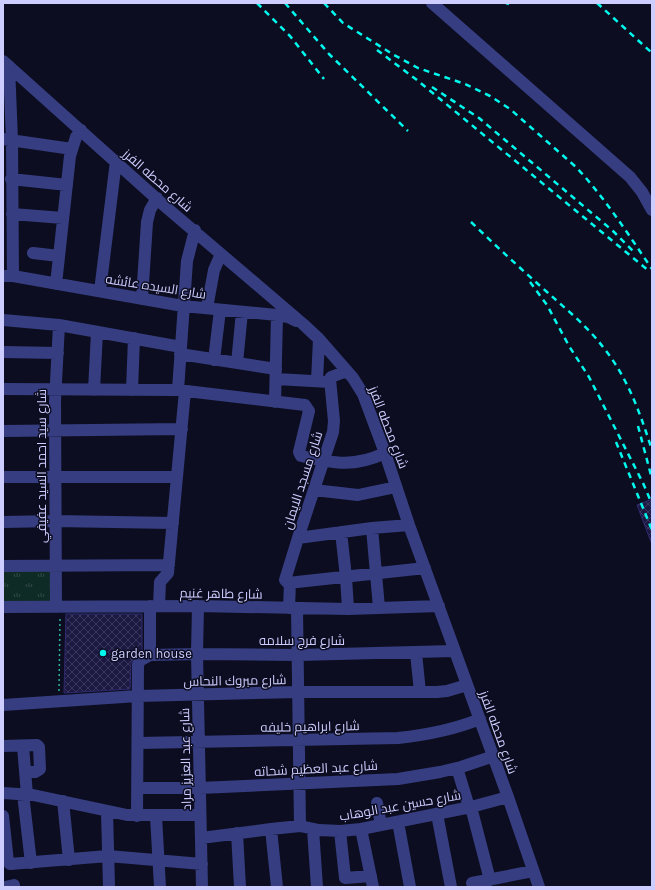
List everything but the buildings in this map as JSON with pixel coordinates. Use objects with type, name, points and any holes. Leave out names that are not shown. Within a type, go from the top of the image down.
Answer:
[{"type":"street","points":[[432,3],[630,177],[642,192],[652,210]]},
{"type":"street","points":[[6,64],[7,140],[12,179],[12,214],[8,276]]},
{"type":"street","name":"شارع محطه الفرز","points":[[6,64],[221,254],[304,324],[358,383],[385,452],[409,525],[454,651],[494,756],[539,887]]},
{"type":"street","points":[[56,284],[72,149],[76,137],[81,130]]},
{"type":"street","points":[[7,140],[72,149]]},
{"type":"street","points":[[100,292],[116,161]]},
{"type":"street","points":[[12,179],[67,185]]},
{"type":"street","points":[[142,299],[147,222],[150,210],[157,198]]},
{"type":"street","points":[[12,214],[63,218]]},
{"type":"street","points":[[137,816],[138,664],[141,660],[150,655],[154,606],[160,582],[168,573],[182,429],[180,350],[187,261],[194,230]]},
{"type":"street","points":[[33,253],[59,256]]},
{"type":"street","points":[[207,308],[214,270],[221,254]]},
{"type":"street","name":"شارع السيده عائشه","points":[[8,276],[184,306],[277,315],[288,317],[304,324]]},
{"type":"street","points":[[214,360],[220,310]]},
{"type":"street","points":[[237,363],[242,312]]},
{"type":"street","points":[[275,402],[277,315]]},
{"type":"street","points":[[3,320],[59,325],[134,338],[214,360],[237,363],[276,374],[317,381],[330,382],[331,377],[347,371]]},
{"type":"street","name":"شارع سيد احمد السيد عفيفي","points":[[58,607],[55,565],[55,431],[59,325]]},
{"type":"street","points":[[94,390],[97,332]]},
{"type":"street","points":[[132,390],[134,338]]},
{"type":"street","points":[[317,381],[319,339]]},
{"type":"street","points":[[3,352],[58,353]]},
{"type":"street","name":"شارع مسجد الايمان","points":[[289,582],[285,578],[334,427],[330,382]]},
{"type":"street","points":[[3,389],[181,391],[305,405],[309,411],[300,454],[301,456],[337,463],[352,463],[366,461],[385,452]]},
{"type":"street","points":[[3,431],[182,429]]},
{"type":"street","points":[[3,477],[177,477]]},
{"type":"street","points":[[314,490],[358,495],[396,487]]},
{"type":"street","points":[[3,522],[173,522]]},
{"type":"street","points":[[298,538],[372,528],[409,525]]},
{"type":"street","points":[[372,528],[379,608]]},
{"type":"street","points":[[341,532],[348,609]]},
{"type":"street","points":[[3,566],[169,565]]},
{"type":"street","points":[[300,826],[298,656],[289,582],[425,568]]},
{"type":"street","name":"شارع طاهر غنيم","points":[[3,607],[198,606],[348,609],[439,606]]},
{"type":"street","name":"شارع عبد العزيز مراد","points":[[198,606],[196,654],[202,887]]},
{"type":"street","name":"شارع فرج سلامه","points":[[150,655],[196,654],[298,656],[454,651]]},
{"type":"street","points":[[416,653],[420,692]]},
{"type":"street","name":"شارع مبروك النحاس","points":[[3,705],[138,696],[299,692],[447,691],[467,685]]},
{"type":"street","name":"شارع ابراهيم خليفه","points":[[138,744],[398,738],[416,736],[453,728],[480,719]]},
{"type":"street","points":[[3,746],[38,746],[40,748],[40,769],[35,772],[25,772]]},
{"type":"street","points":[[23,746],[25,794],[32,863]]},
{"type":"street","name":"شارع عبد العظيم شحاته","points":[[138,788],[200,788],[398,779],[457,768],[494,756]]},
{"type":"street","points":[[24,758],[40,758]]},
{"type":"street","points":[[457,768],[470,807],[490,880]]},
{"type":"street","points":[[3,793],[25,794],[137,816],[200,815]]},
{"type":"street","name":"شارع حسين عبد الوهاب","points":[[201,838],[300,826],[313,830],[340,831],[398,822],[470,807],[508,797]]},
{"type":"street","points":[[63,801],[69,860]]},
{"type":"street","points":[[377,803],[381,825]]},
{"type":"street","points":[[107,811],[109,887]]},
{"type":"street","points":[[437,814],[451,887]]},
{"type":"street","points":[[3,816],[8,862],[12,864],[108,856],[202,864]]},
{"type":"street","points":[[156,816],[160,887]]},
{"type":"street","points":[[398,822],[410,887]]},
{"type":"street","points":[[340,831],[345,878],[372,882],[361,828]]},
{"type":"street","points":[[272,829],[277,887]]},
{"type":"street","points":[[313,830],[317,887]]},
{"type":"street","points":[[237,833],[240,887]]},
{"type":"street","points":[[472,884],[533,871]]},
{"type":"path","points":[[58,607],[59,701]]},
{"type":"green space","points":[[52,566],[53,606],[3,606],[3,567]]},
{"type":"railway","points":[[257,3],[290,36],[324,79]]},
{"type":"railway","points":[[285,3],[329,54],[408,131]]},
{"type":"railway","points":[[324,3],[343,23],[394,55],[418,68],[465,84],[490,96],[510,109],[576,167],[587,179],[616,216],[652,269]]},
{"type":"railway","points":[[597,3],[652,53]]},
{"type":"railway","points":[[377,50],[417,80],[649,271]]},
{"type":"railway","points":[[432,87],[479,118],[613,231],[633,251]]},
{"type":"railway","points":[[471,222],[576,318],[603,347],[620,371],[626,383],[638,409],[652,450]]},
{"type":"railway","points":[[530,282],[547,305],[569,346],[589,377],[643,483],[652,504]]},
{"type":"railway","points":[[638,426],[652,479]]},
{"type":"railway","points":[[616,442],[652,530]]},
{"type":"place","name":"garden house","points":[[103,653]]}]
